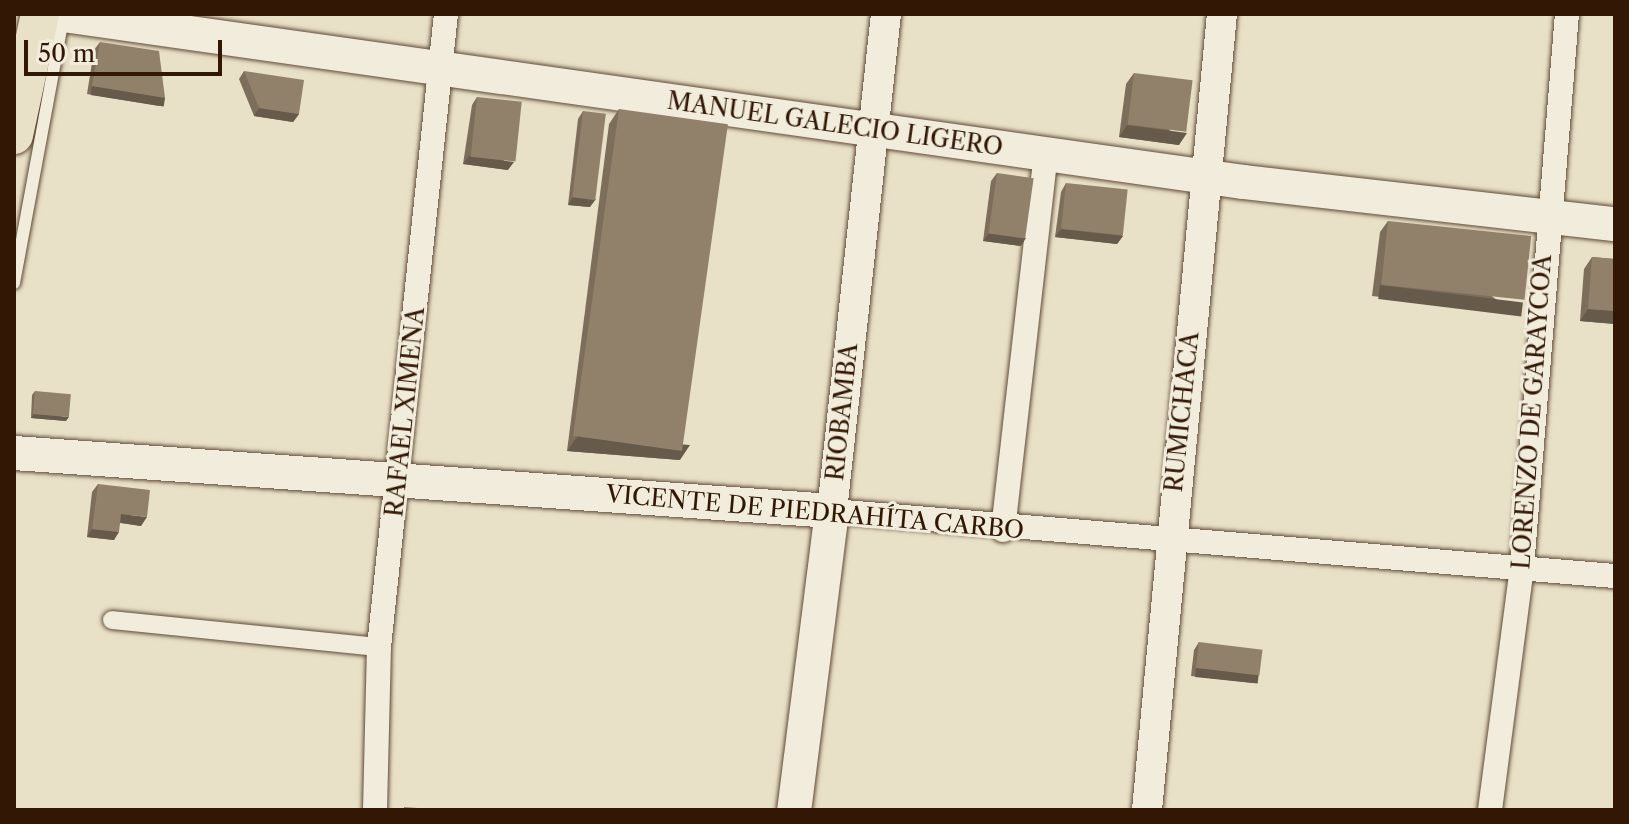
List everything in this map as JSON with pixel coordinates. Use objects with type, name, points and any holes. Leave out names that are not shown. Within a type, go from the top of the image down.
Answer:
[{"type":"main road","name":"MANUEL GALECIO LIGERO","points":[[57,14],[1205,176],[1546,213],[1615,224]]},
{"type":"main road","points":[[14,135],[57,14]]},
{"type":"main road","name":"VICENTE DE PIEDRAHÍTA CARBO","points":[[14,453],[832,511]]},
{"type":"main road","name":"RIOBAMBA","points":[[794,810],[832,511]]},
{"type":"street","name":"RAFAEL XIMENA","points":[[375,810],[379,647],[446,14]]},
{"type":"street","name":"RIOBAMBA","points":[[832,511],[886,14]]},
{"type":"street","name":"RUMICHACA","points":[[1147,810],[1222,14]]},
{"type":"street","name":"LORENZO DE GARAYCOA","points":[[1490,810],[1522,567],[1546,213],[1567,14]]},
{"type":"street","points":[[1003,530],[1046,154]]},
{"type":"street","name":"VICENTE DE PIEDRAHÍTA CARBO","points":[[832,511],[1003,530],[1615,576]]},
{"type":"street","points":[[112,620],[379,647]]},
{"type":"lane","points":[[14,283],[57,14]]},
{"type":"building","points":[[100,42],[159,51],[165,98],[92,86]]},
{"type":"building","points":[[244,71],[304,80],[299,114],[259,108]]},
{"type":"building","points":[[1134,73],[1193,80],[1186,132],[1128,125]]},
{"type":"building","points":[[477,97],[522,102],[515,161],[471,157]]},
{"type":"building","points":[[619,109],[728,124],[682,451],[573,436]]},
{"type":"building","points":[[583,111],[606,114],[595,200],[572,197]]},
{"type":"building","points":[[997,173],[1034,178],[1025,239],[989,233]]},
{"type":"building","points":[[1066,183],[1128,189],[1123,235],[1061,229]]},
{"type":"building","points":[[1388,221],[1531,236],[1525,300],[1381,285]]},
{"type":"building","points":[[1592,257],[1615,259],[1615,311],[1588,309]]},
{"type":"building","points":[[35,391],[71,394],[69,417],[33,414]]},
{"type":"building","points":[[98,484],[150,490],[147,517],[121,514],[119,532],[92,529]]},
{"type":"building","points":[[1199,642],[1263,650],[1259,676],[1196,668]]},
{"type":"building","points":[[404,807],[445,810],[404,810]]}]
